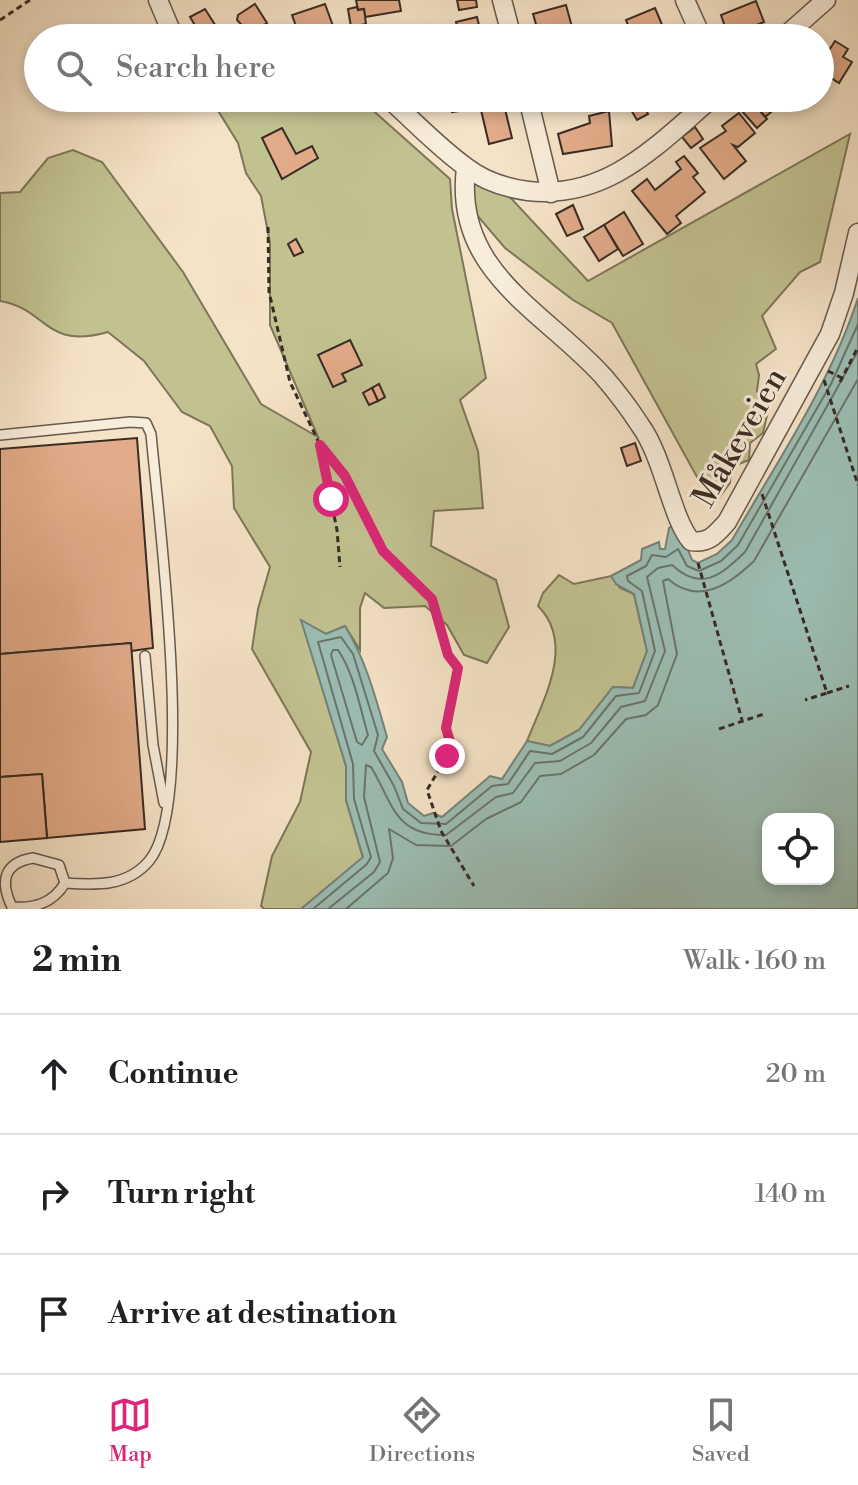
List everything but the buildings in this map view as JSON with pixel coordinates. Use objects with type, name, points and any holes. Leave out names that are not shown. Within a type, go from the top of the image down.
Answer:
[{"type":"street","points":[[158,0],[168,24]]},
{"type":"street","points":[[502,0],[508,24]]},
{"type":"street","points":[[685,0],[696,24]]},
{"type":"street","points":[[799,24],[826,0]]},
{"type":"street","points":[[404,112],[466,168],[503,186],[551,193],[590,187],[643,157],[696,112]]},
{"type":"street","points":[[531,112],[551,193]]},
{"type":"street","name":"Måkeveien","points":[[466,168],[465,214],[488,263],[508,290],[603,376],[642,427],[660,458],[691,541],[702,543],[713,538],[727,522],[821,353],[844,293],[858,233]]},
{"type":"lane","points":[[0,435],[130,422],[146,423],[151,434],[169,641],[174,746],[166,815],[150,859],[134,875],[113,884],[65,883]]},
{"type":"lane","points":[[145,656],[153,745],[166,815]]},
{"type":"lane","points":[[13,908],[3,885],[7,871],[18,861],[33,858],[59,865],[65,883]]},
{"type":"lane","points":[[0,904],[26,909],[41,905],[58,894],[65,883]]},
{"type":"path","points":[[0,20],[30,0]]},
{"type":"path","points":[[268,227],[269,292],[287,367],[320,445],[337,530],[340,567]]},
{"type":"path","points":[[828,371],[841,380],[858,347]]},
{"type":"path","points":[[824,380],[858,485]]},
{"type":"path","points":[[320,445],[345,476],[383,551],[432,599],[448,655],[458,668],[446,728],[450,742],[447,756],[427,790],[441,831],[474,886]]},
{"type":"path","points":[[760,491],[827,693]]},
{"type":"path","points":[[698,563],[742,720]]},
{"type":"path","points":[[805,700],[849,686]]},
{"type":"path","points":[[719,729],[764,714]]},
{"type":"green space","points":[[219,112],[375,112],[450,179],[452,209],[486,378],[460,400],[478,451],[483,508],[434,511],[431,546],[496,580],[509,627],[487,663],[464,655],[447,625],[425,606],[384,608],[365,593],[360,608],[360,650],[345,626],[326,634],[302,621],[346,766],[346,800],[363,858],[301,909],[264,909],[261,906],[272,856],[300,802],[311,752],[252,649],[258,609],[270,567],[234,508],[232,466],[210,426],[182,412],[144,361],[108,332],[71,336],[58,332],[16,305],[0,301],[0,193],[20,192],[48,158],[73,150],[102,162],[183,272],[261,404],[318,437],[270,325],[270,243],[261,196],[246,173],[238,143]]},
{"type":"green space","points":[[850,134],[820,262],[800,272],[762,316],[776,349],[756,364],[759,375],[757,391],[768,411],[763,433],[750,443],[749,460],[731,467],[730,483],[713,506],[612,323],[573,300],[505,248],[469,206],[469,185],[481,181],[509,196],[588,281]]},
{"type":"green space","points":[[559,575],[574,584],[611,576],[620,588],[634,594],[647,651],[633,688],[613,687],[579,730],[550,746],[527,741],[548,690],[555,655],[555,637],[549,621],[538,606],[543,593]]},
{"type":"water","points":[[858,298],[858,909],[301,909],[363,857],[346,800],[346,766],[301,620],[326,634],[345,626],[365,666],[379,708],[387,737],[382,749],[402,782],[408,803],[424,816],[433,813],[442,817],[490,776],[502,779],[527,741],[550,746],[579,730],[613,687],[633,688],[647,651],[634,594],[616,584],[611,576],[641,560],[642,549],[659,542],[660,549],[665,549],[669,528],[677,522],[692,560],[698,563],[717,554],[732,540],[833,361]]},
{"type":"route","points":[[331,499],[320,445],[345,476],[383,551],[432,599],[448,655],[458,668],[446,728],[450,742],[447,756]]}]
